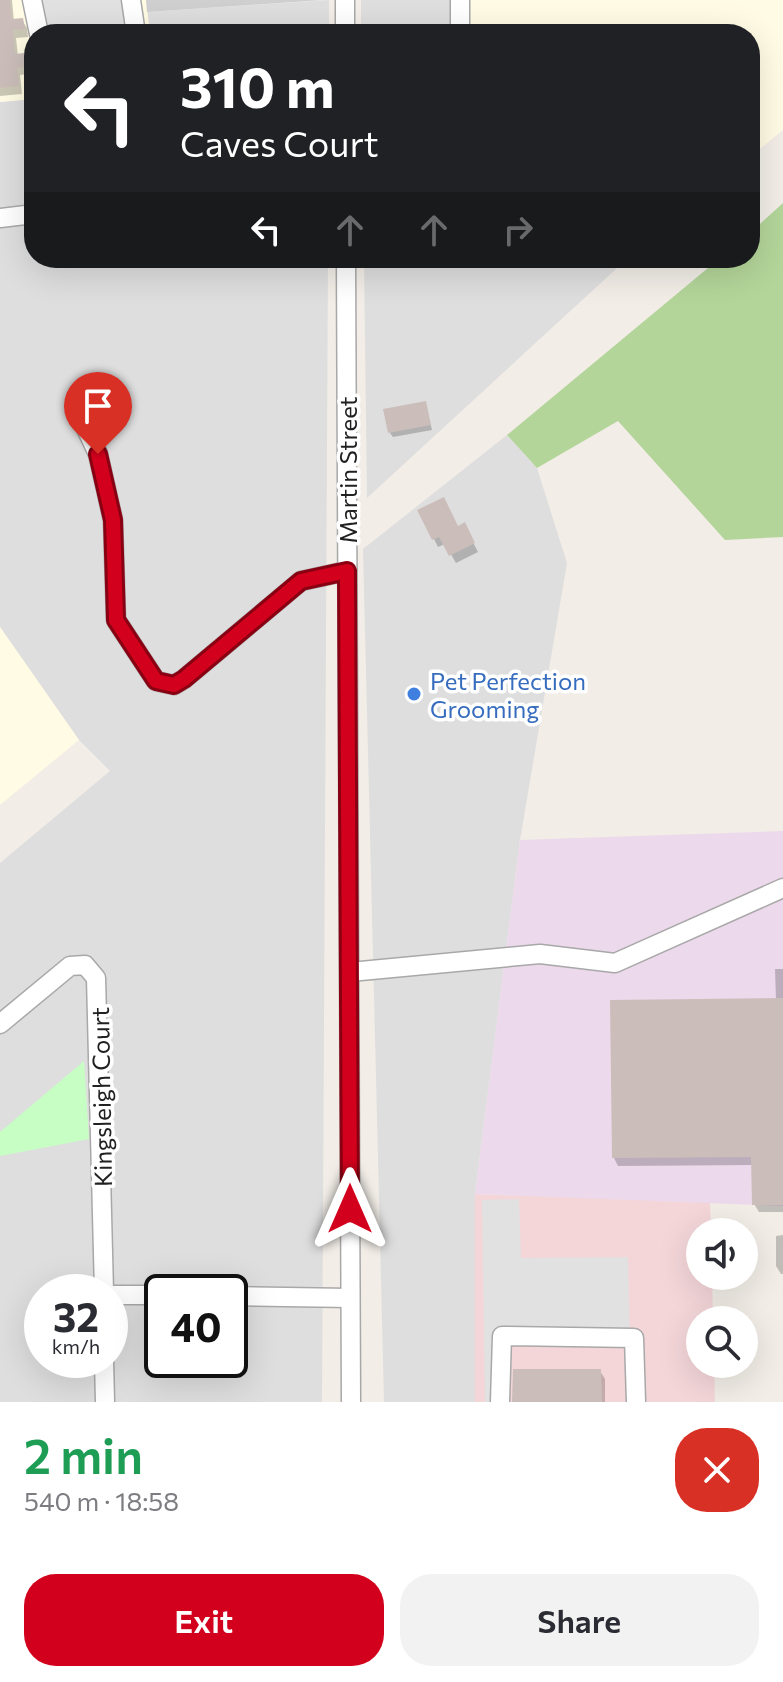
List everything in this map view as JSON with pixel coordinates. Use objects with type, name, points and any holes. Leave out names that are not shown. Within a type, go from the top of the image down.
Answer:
[{"type":"street","points":[[32,0],[37,24]]},
{"type":"street","points":[[131,0],[135,24]]},
{"type":"street","points":[[345,0],[345,24]]},
{"type":"street","points":[[460,0],[460,24]]},
{"type":"street","points":[[0,218],[24,215]]},
{"type":"street","name":"Martin Street","points":[[346,268],[351,1402]]},
{"type":"street","points":[[83,422],[98,454],[113,520],[116,620],[156,681],[174,685],[184,679],[301,581],[347,571]]},
{"type":"street","points":[[350,972],[540,954],[615,963],[783,888]]},
{"type":"street","name":"Kingsleigh Court","points":[[0,1024],[70,966],[85,965],[96,978],[104,1274]]},
{"type":"street","points":[[248,1296],[350,1298]]},
{"type":"street","points":[[500,1402],[502,1336],[634,1338],[636,1402]]},
{"type":"street","points":[[104,1378],[105,1402]]},
{"type":"shaded area","points":[[0,0],[146,0],[149,24],[24,24],[24,100],[0,102]]},
{"type":"shaded area","points":[[26,0],[139,0],[141,24],[30,24]]},
{"type":"shaded area","points":[[146,0],[322,0],[147,12]]},
{"type":"shaded area","points":[[329,0],[329,24],[149,24],[147,12]]},
{"type":"shaded area","points":[[361,0],[452,0],[451,24],[361,24]]},
{"type":"shaded area","points":[[452,0],[783,0],[783,130],[760,149],[760,24],[451,24]]},
{"type":"shaded area","points":[[24,100],[24,268],[328,268],[322,1402],[0,1402],[0,863],[110,771],[79,740],[0,627],[0,102]]},
{"type":"shaded area","points":[[364,268],[617,268],[367,498]]},
{"type":"shaded area","points":[[507,435],[537,468],[567,563],[520,840],[475,1194],[475,1402],[384,1402],[363,549]]},
{"type":"shaded area","points":[[0,627],[79,740],[0,805]]},
{"type":"shaded area","points":[[783,831],[783,1206],[475,1194],[520,840]]},
{"type":"shaded area","points":[[475,1194],[710,1202],[711,1218],[686,1218],[686,1290],[712,1290],[713,1306],[686,1306],[686,1378],[714,1378],[715,1402],[475,1402]]},
{"type":"shaded area","points":[[519,1199],[521,1258],[628,1257],[630,1344],[509,1345],[510,1402],[485,1402],[482,1200]]},
{"type":"green space","points":[[783,203],[783,537],[725,540],[618,421],[537,468],[507,435],[708,268],[760,268],[760,224]]},
{"type":"green space","points":[[84,1061],[89,1139],[0,1156],[0,1132]]},
{"type":"building","points":[[0,0],[10,0],[12,19],[23,18],[24,29],[13,30],[15,54],[24,53],[24,67],[17,68],[19,86],[0,88]]},
{"type":"building","points":[[426,401],[431,425],[388,433],[383,409]]},
{"type":"building","points":[[444,497],[458,526],[465,522],[475,543],[449,556],[439,537],[432,540],[417,510]]},
{"type":"building","points":[[783,998],[783,1205],[752,1205],[751,1157],[612,1158],[610,1000]]},
{"type":"building","points":[[513,1369],[601,1369],[602,1402],[512,1402]]},
{"type":"place","name":"Pet Perfection Grooming","points":[[414,694]]},
{"type":"route","points":[[98,454],[113,520],[113,605],[116,620],[156,681],[174,685],[184,679],[301,581],[322,573],[347,571],[350,1209]]}]
